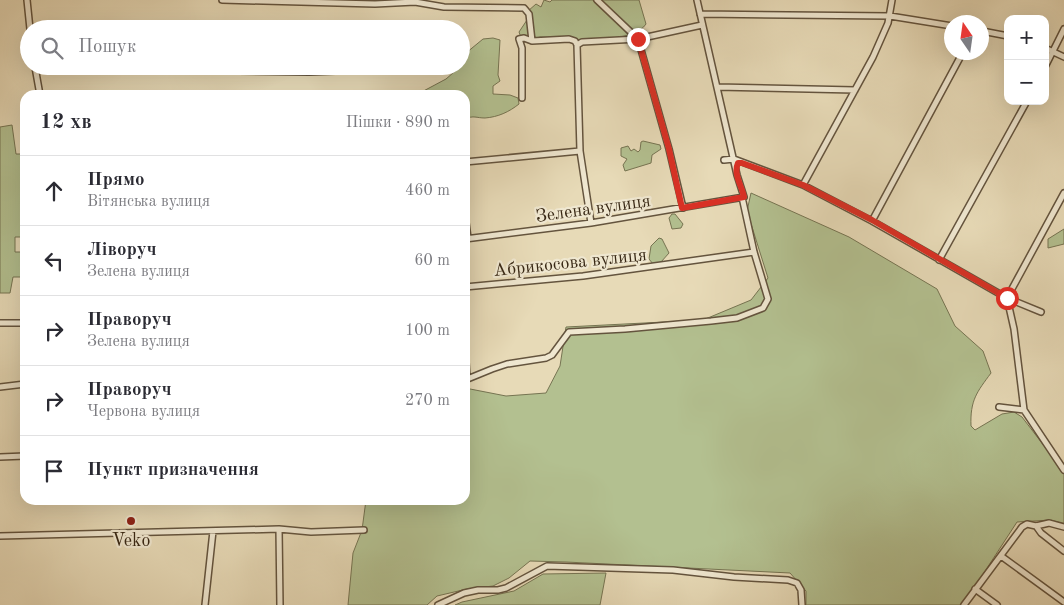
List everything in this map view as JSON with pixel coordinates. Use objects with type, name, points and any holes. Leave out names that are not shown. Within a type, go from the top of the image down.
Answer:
[{"type":"street","points":[[27,0],[29,20]]},
{"type":"street","points":[[222,0],[375,4],[415,2],[444,7],[524,8],[529,14],[532,41]]},
{"type":"street","points":[[597,0],[638,39],[669,149],[682,208]]},
{"type":"street","points":[[470,378],[507,364],[540,359],[552,355],[569,332],[737,318],[763,308],[768,299],[754,252],[742,197],[744,197],[744,194],[737,175],[696,0]]},
{"type":"street","points":[[803,185],[873,57],[890,16],[892,0]]},
{"type":"street","points":[[700,14],[890,16],[944,25]]},
{"type":"street","points":[[577,45],[582,42],[638,39],[702,25]]},
{"type":"street","points":[[1049,60],[1064,29]]},
{"type":"street","points":[[989,32],[1004,35]]},
{"type":"street","points":[[522,98],[522,48],[519,39],[524,38],[532,41],[575,41],[577,45],[580,151],[591,223]]},
{"type":"street","points":[[1049,50],[1064,58]]},
{"type":"street","points":[[872,220],[959,60]]},
{"type":"street","points":[[37,75],[39,90]]},
{"type":"street","points":[[717,87],[855,90]]},
{"type":"street","points":[[939,260],[1025,105]]},
{"type":"street","points":[[470,162],[580,151]]},
{"type":"street","points":[[724,160],[734,159],[803,185],[872,220],[1007,298],[1041,312]]},
{"type":"street","points":[[736,166],[738,163],[742,163]]},
{"type":"street","points":[[1064,193],[1007,298],[1014,328],[1024,410],[1064,470]]},
{"type":"street","name":"Зелена вулиця","points":[[470,238],[591,223],[742,197]]},
{"type":"street","name":"Абрикосова вулиця","points":[[470,287],[583,276],[754,252]]},
{"type":"street","points":[[0,323],[20,323]]},
{"type":"street","points":[[0,386],[20,384]]},
{"type":"street","points":[[999,407],[1024,410]]},
{"type":"street","points":[[0,457],[20,456]]},
{"type":"street","points":[[964,605],[1022,527],[1027,524],[1036,526],[1049,523],[1064,527]]},
{"type":"street","points":[[1036,526],[1041,533],[1064,551]]},
{"type":"street","points":[[279,530],[280,605]]},
{"type":"street","points":[[0,536],[364,530]]},
{"type":"street","points":[[205,605],[213,531]]},
{"type":"street","points":[[1001,556],[1064,602]]},
{"type":"street","points":[[438,605],[464,593],[506,588],[547,566],[673,570],[734,577],[788,580],[797,583],[802,590],[802,605]]},
{"type":"street","points":[[975,589],[997,605]]},
{"type":"green space","points":[[544,0],[550,2],[552,0],[639,0],[646,24],[641,30],[633,34],[613,38],[574,40],[570,38],[540,37],[522,40],[519,32],[527,20],[528,11],[536,4],[541,7]]},
{"type":"green space","points":[[493,38],[500,40],[498,75],[500,81],[493,86],[493,94],[510,95],[518,98],[519,104],[494,117],[470,118],[470,90],[425,90],[451,75],[470,75],[470,50],[483,39]]},
{"type":"green space","points":[[12,125],[16,154],[20,154],[20,237],[15,237],[15,252],[20,252],[20,277],[13,277],[10,293],[0,293],[0,127]]},
{"type":"green space","points":[[643,141],[660,145],[661,149],[652,155],[651,163],[625,171],[623,165],[627,159],[621,156],[621,148],[628,146],[631,151],[634,149],[638,152]]},
{"type":"green space","points":[[751,193],[849,237],[937,289],[955,326],[983,351],[991,373],[975,397],[971,426],[975,430],[1002,414],[1014,412],[1022,417],[1064,472],[1064,524],[1051,520],[1017,522],[963,605],[806,605],[806,591],[790,573],[530,561],[509,578],[493,586],[467,589],[437,596],[427,605],[348,605],[353,553],[362,530],[365,505],[470,505],[470,389],[506,396],[546,393],[560,366],[566,327],[703,320],[751,300],[768,278],[747,211]]},
{"type":"green space","points":[[672,214],[675,214],[683,224],[681,228],[672,229],[669,218]]},
{"type":"green space","points":[[1064,229],[1064,244],[1048,248],[1048,239]]},
{"type":"green space","points":[[659,238],[662,239],[669,253],[661,262],[653,264],[649,259],[651,246]]},
{"type":"green space","points":[[606,573],[600,605],[455,605],[514,591],[543,574]]},
{"type":"place","name":"Veko","points":[[131,521]]},
{"type":"route","points":[[638,39],[669,149],[682,208],[744,197],[736,166],[738,163],[742,163],[803,185],[872,220],[1007,298]]}]
